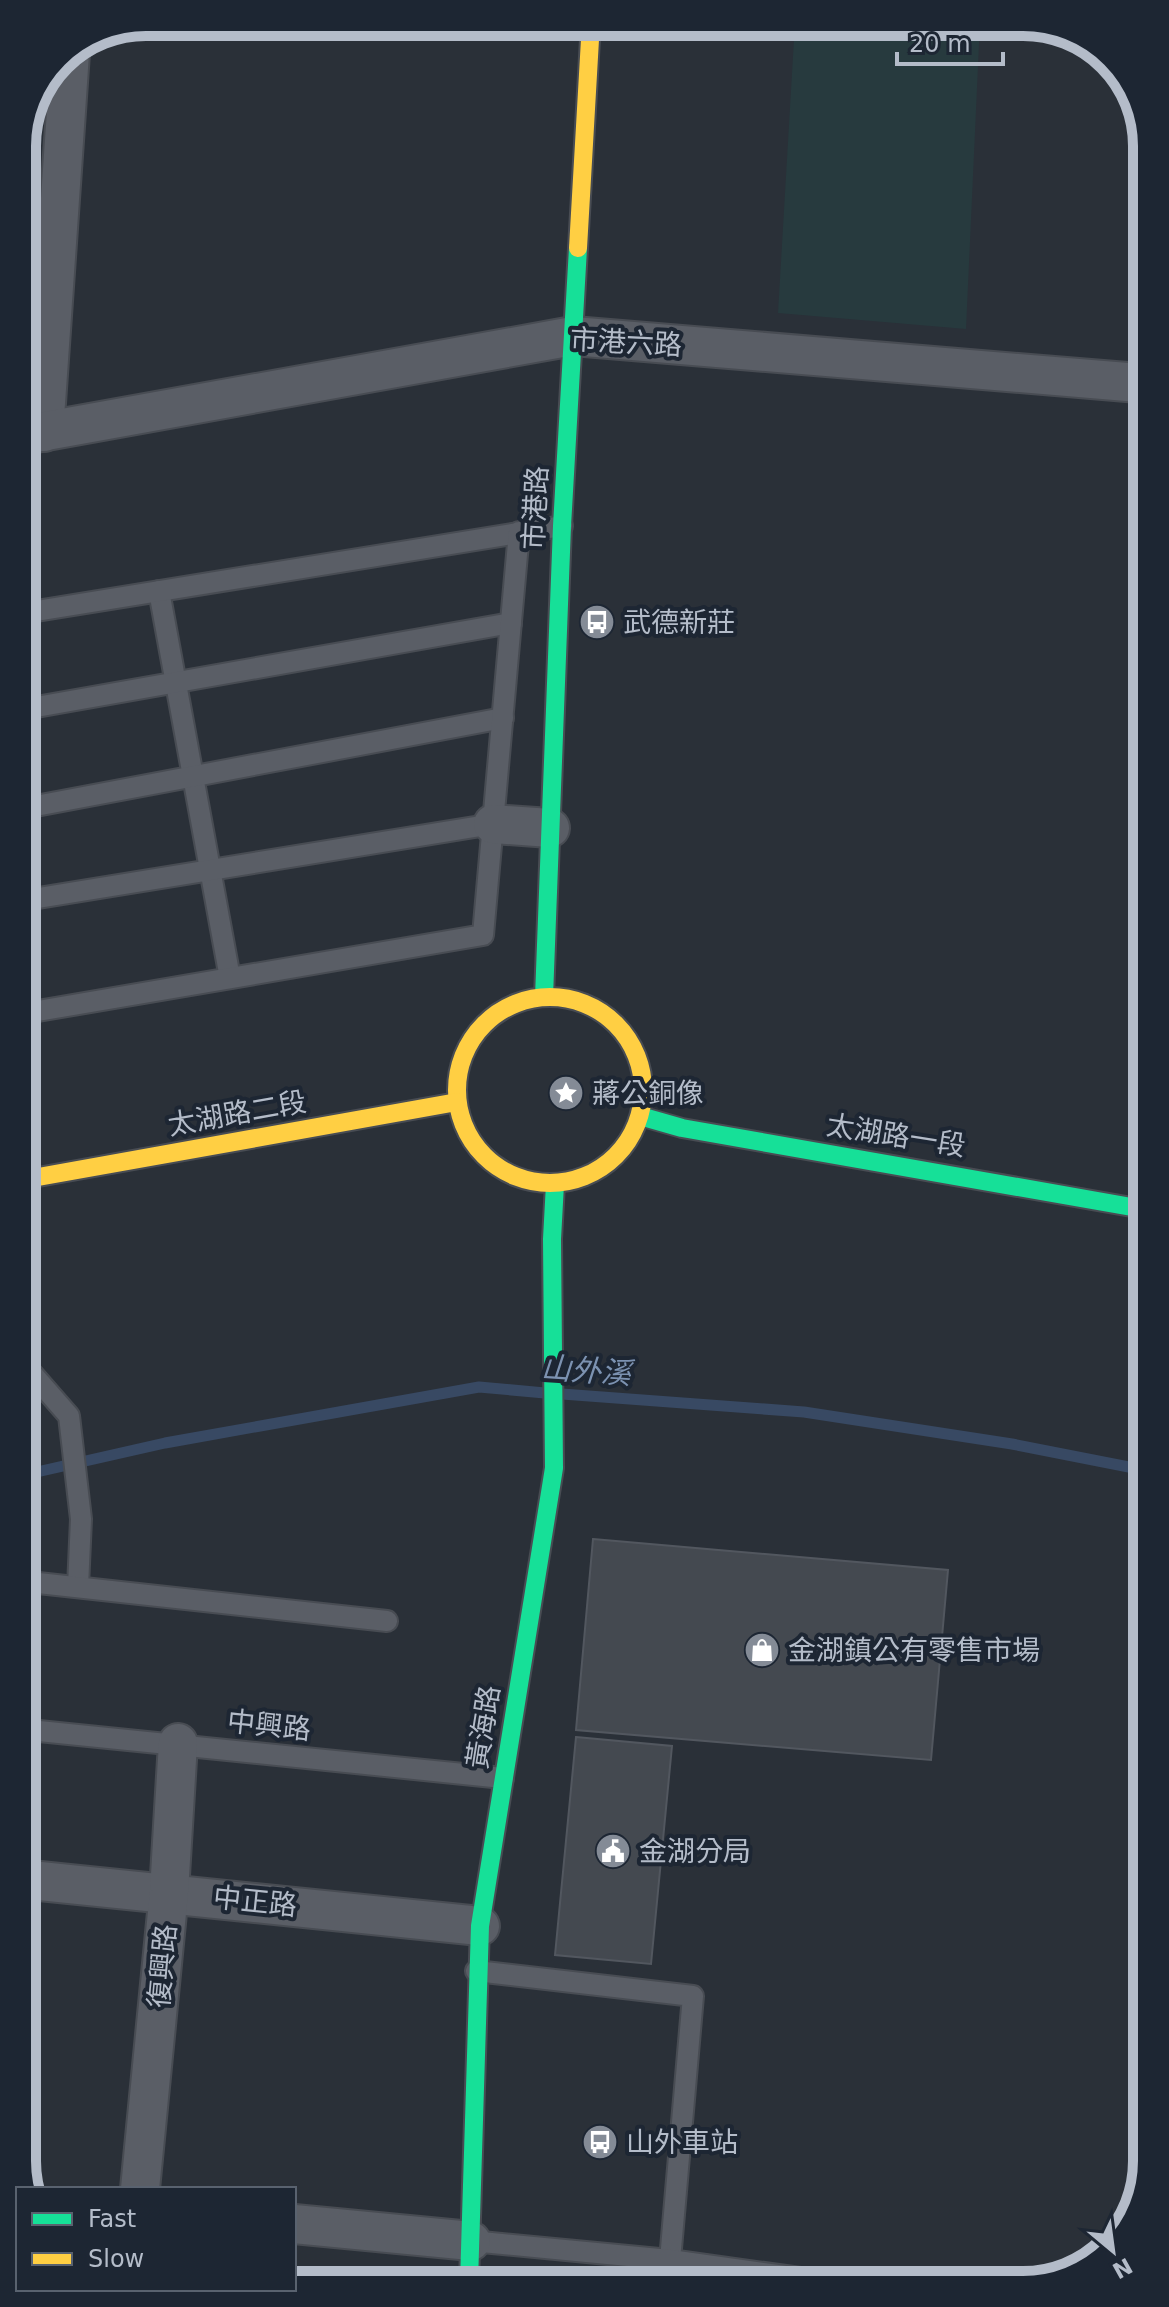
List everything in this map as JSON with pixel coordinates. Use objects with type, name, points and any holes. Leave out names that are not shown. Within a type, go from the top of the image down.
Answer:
[{"type":"street","name":"市港路","points":[[544,997],[562,526],[590,36]]},
{"type":"street","points":[[36,409],[64,74]]},
{"type":"street","name":"市港六路","points":[[36,433],[573,336],[1133,383]]},
{"type":"street","points":[[493,824],[550,828]]},
{"type":"street","points":[[544,997],[574,1000],[601,1011],[623,1031],[638,1057],[644,1086],[640,1116],[628,1142],[608,1163],[583,1177],[555,1184],[527,1181],[501,1171],[480,1153],[465,1130],[457,1102],[458,1072],[468,1044],[488,1020],[514,1004],[544,997]]},
{"type":"street","name":"太湖路二段","points":[[36,1177],[457,1102]]},
{"type":"street","name":"太湖路一段","points":[[640,1116],[682,1128],[1016,1184],[1133,1207]]},
{"type":"street","name":"黃海路","points":[[470,2271],[476,1971],[480,1926],[554,1468],[552,1239],[555,1184]]},
{"type":"street","name":"復興路","points":[[140,2187],[169,1892],[178,1743]]},
{"type":"street","name":"中正路","points":[[36,1881],[480,1926]]},
{"type":"street","points":[[296,2224],[471,2241]]},
{"type":"lane","points":[[36,611],[562,526]]},
{"type":"lane","points":[[36,1011],[483,935],[519,532]]},
{"type":"lane","points":[[159,591],[230,978]]},
{"type":"lane","points":[[36,707],[511,623]]},
{"type":"lane","points":[[36,806],[503,718]]},
{"type":"lane","points":[[36,898],[493,824]]},
{"type":"lane","points":[[36,1378],[69,1416],[81,1519],[78,1587]]},
{"type":"lane","points":[[36,1583],[387,1621]]},
{"type":"lane","name":"中興路","points":[[36,1731],[503,1778]]},
{"type":"lane","points":[[476,1971],[693,1996],[670,2260]]},
{"type":"lane","points":[[471,2241],[670,2260],[749,2271]]},
{"type":"green space","points":[[794,36],[979,36],[966,329],[778,313]]},
{"type":"building","name":"金湖鎮公有零售市場","points":[[593,1539],[948,1570],[931,1760],[576,1730]]},
{"type":"building","name":"金湖分局","points":[[576,1737],[672,1746],[651,1964],[555,1955]]},
{"type":"waterway","name":"山外溪","points":[[36,1472],[165,1443],[479,1387],[545,1393]]},
{"type":"waterway","name":"山外溪","points":[[562,1394],[804,1412],[1012,1444],[1133,1468]]},
{"type":"traffic: fast","points":[[544,997],[562,526],[578,248]]},
{"type":"traffic: fast","points":[[640,1116],[682,1128],[1133,1207]]},
{"type":"traffic: fast","points":[[469,2271],[480,1926],[554,1468],[552,1239],[555,1184]]},
{"type":"traffic: slow","points":[[578,248],[590,36]]},
{"type":"traffic: slow","points":[[550,997],[586,1004],[616,1024],[636,1054],[643,1090],[636,1126],[616,1156],[586,1176],[550,1183],[514,1176],[484,1156],[464,1126],[457,1090],[464,1054],[484,1024],[514,1004],[550,997]]},
{"type":"traffic: slow","points":[[36,1177],[457,1102]]},
{"type":"place","name":"武德新莊","points":[[597,622]]},
{"type":"place","name":"蔣公銅像","points":[[566,1093]]},
{"type":"place","name":"金湖鎮公有零售市場","points":[[762,1650]]},
{"type":"place","name":"金湖分局","points":[[613,1851]]},
{"type":"place","name":"山外車站","points":[[600,2142]]}]
